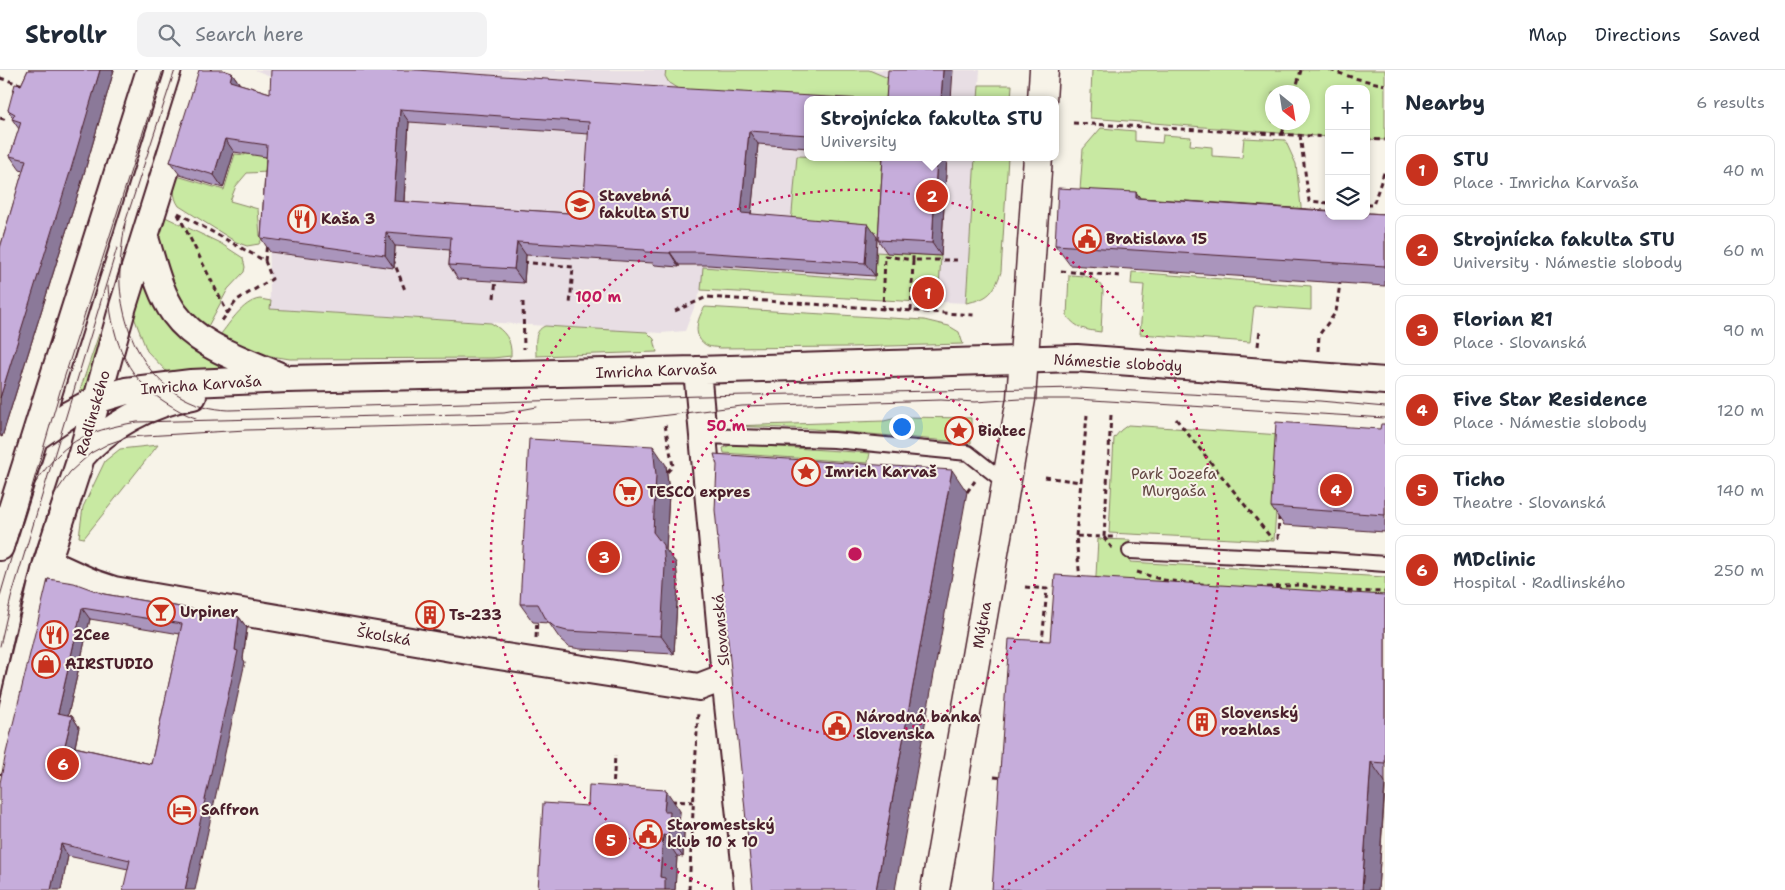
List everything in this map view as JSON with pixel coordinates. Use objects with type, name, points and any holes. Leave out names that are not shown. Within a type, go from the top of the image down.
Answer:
[{"type":"main road","points":[[1042,96],[1044,70]]},
{"type":"main road","points":[[1024,360],[1038,161]]},
{"type":"main road","name":"Mýtna","points":[[935,890],[1019,416],[1024,360]]},
{"type":"street","points":[[0,547],[150,70]]},
{"type":"street","name":"Radlinského","points":[[0,760],[47,562],[80,458],[123,306],[197,70]]},
{"type":"street","name":"Imricha Karvaša","points":[[145,238],[166,298],[174,313],[195,335],[207,343],[287,380]]},
{"type":"street","name":"Námestie slobody","points":[[1024,360],[1077,358],[1385,381]]},
{"type":"street","name":"Imricha Karvaša","points":[[36,437],[82,406],[96,400],[126,391],[174,385],[287,380],[1024,360]]},
{"type":"street","name":"Slovanská","points":[[697,370],[725,677],[748,890]]},
{"type":"street","name":"Imricha Karvaša","points":[[80,458],[90,446],[105,434],[130,418],[166,402],[287,380]]},
{"type":"street","name":"Školská","points":[[47,562],[93,583],[114,590],[486,654],[699,687],[725,677]]},
{"type":"lane","points":[[703,436],[834,440],[968,453],[1006,483]]},
{"type":"lane","points":[[1130,551],[1385,564]]},
{"type":"path","points":[[1297,85],[1301,70]]},
{"type":"path","points":[[1330,70],[1385,85]]},
{"type":"path","points":[[0,78],[26,86]]},
{"type":"path","points":[[0,118],[7,120]]},
{"type":"path","points":[[1073,123],[1325,137]]},
{"type":"path","points":[[1282,134],[1283,130]]},
{"type":"path","points":[[1300,135],[1309,202],[1325,203]]},
{"type":"path","points":[[1370,139],[1385,140]]},
{"type":"path","points":[[1370,205],[1374,205],[1385,170]]},
{"type":"path","points":[[171,210],[265,261]]},
{"type":"path","points":[[178,213],[228,314]]},
{"type":"path","points":[[217,329],[237,300],[272,279],[265,261],[267,242]]},
{"type":"path","points":[[911,312],[913,254]]},
{"type":"path","points":[[883,310],[885,256],[913,260],[957,260]]},
{"type":"path","points":[[384,260],[394,262],[405,290]]},
{"type":"path","points":[[516,262],[572,266],[570,305]]},
{"type":"path","points":[[494,298],[497,270]]},
{"type":"path","points":[[1061,271],[1120,276]]},
{"type":"path","points":[[1319,343],[1319,335],[1336,312],[1340,283]]},
{"type":"path","points":[[675,311],[707,297],[974,315]]},
{"type":"path","points":[[523,302],[525,374]]},
{"type":"path","points":[[1258,346],[1260,330]]},
{"type":"path","points":[[1080,583],[1076,536],[1087,415]]},
{"type":"path","points":[[1111,415],[1104,537],[1116,553]]},
{"type":"path","points":[[1176,419],[1278,545],[1279,515]]},
{"type":"path","points":[[658,472],[668,472],[673,466],[665,426]]},
{"type":"path","points":[[1045,477],[1080,482]]},
{"type":"path","points":[[1076,536],[1122,537]]},
{"type":"path","points":[[1136,572],[1163,580],[1212,585]]},
{"type":"path","points":[[1251,588],[1299,586],[1346,591],[1385,592]]},
{"type":"path","points":[[1025,587],[1047,589],[1042,651]]},
{"type":"path","points":[[536,644],[537,616]]},
{"type":"path","points":[[1044,622],[1053,623]]},
{"type":"path","points":[[689,890],[699,687]]},
{"type":"path","points":[[613,797],[615,755]]},
{"type":"path","points":[[994,777],[1008,779]]},
{"type":"path","points":[[666,800],[694,802]]},
{"type":"shaded area","name":"Stavebná fakulta STU","points":[[255,70],[980,70],[978,96],[804,96],[804,161],[975,161],[966,303],[701,290],[685,331],[661,333],[270,309],[269,172],[278,79]]},
{"type":"green space","points":[[666,70],[869,70],[888,78],[886,96],[804,96],[804,100],[683,92],[669,83],[665,76]]},
{"type":"green space","points":[[1092,70],[1385,70],[1385,140],[1370,139],[1370,85],[1325,85],[1325,137],[1090,118]]},
{"type":"green space","points":[[979,85],[1012,85],[1011,96],[978,96]]},
{"type":"green space","points":[[276,99],[269,172],[247,173],[236,186],[230,201],[258,209],[260,236],[263,237],[259,244],[247,246],[236,242],[179,206],[174,195],[175,184],[177,176],[224,190],[235,154],[245,155],[247,142]]},
{"type":"green space","points":[[1101,128],[1135,131],[1135,141],[1162,143],[1163,135],[1191,137],[1190,145],[1212,147],[1212,156],[1242,158],[1244,138],[1285,140],[1296,164],[1302,215],[1079,204],[1083,149]]},
{"type":"green space","points":[[797,156],[804,156],[804,161],[883,161],[880,233],[791,224]]},
{"type":"green space","points":[[975,161],[1008,161],[1001,272],[996,285],[989,294],[966,303]]},
{"type":"green space","points":[[161,215],[220,243],[243,258],[244,272],[228,289],[206,330],[182,312],[159,247],[158,235]]},
{"type":"green space","points":[[876,252],[941,256],[938,303],[701,290],[703,267],[874,280]]},
{"type":"green space","points":[[143,266],[241,372],[181,376],[166,371],[147,351],[130,307]]},
{"type":"green space","points":[[1132,272],[1311,286],[1311,310],[1254,306],[1250,342],[1140,334],[1144,285],[1131,284]]},
{"type":"green space","points":[[1069,275],[1090,277],[1101,286],[1103,291],[1101,332],[1082,328],[1074,324],[1067,316]]},
{"type":"green space","points":[[260,299],[271,301],[270,309],[491,323],[507,336],[511,356],[493,358],[290,359],[258,354],[217,339],[241,309],[247,304]]},
{"type":"green space","points":[[705,307],[924,320],[949,326],[959,332],[963,344],[720,348],[708,346],[699,338],[697,333],[698,322]]},
{"type":"green space","points":[[545,326],[647,332],[654,339],[657,352],[536,356],[537,335],[541,328]]},
{"type":"green space","points":[[99,334],[102,346],[89,392],[82,394],[80,390]]},
{"type":"green space","points":[[901,417],[971,418],[971,443],[813,429],[731,426],[884,421]]},
{"type":"green space","name":"Park Jozefa Murgaša","points":[[1128,425],[1281,435],[1274,541],[1109,533],[1114,438]]},
{"type":"green space","points":[[733,444],[870,453],[868,463],[724,453],[723,448]]},
{"type":"green space","points":[[158,445],[84,538],[79,537],[83,507],[105,461],[120,449]]},
{"type":"green space","points":[[1098,539],[1130,540],[1130,562],[1385,577],[1385,614],[1095,594]]},
{"type":"building","points":[[28,70],[100,70],[0,398],[0,248],[26,160],[10,156],[21,122],[12,119],[15,114],[8,110],[15,84],[21,85]]},
{"type":"building","points":[[199,70],[223,70],[232,73],[230,81],[270,93],[271,70],[417,70],[811,96],[804,96],[804,135],[749,131],[741,213],[868,224],[865,263],[699,252],[645,252],[645,250],[517,242],[514,269],[449,265],[451,237],[386,232],[385,255],[261,238],[267,145],[225,139],[214,175],[170,162]],"holes":[[[400,109],[589,122],[583,214],[394,201]]]},
{"type":"building","points":[[888,70],[943,70],[941,96],[886,96]]},
{"type":"building","points":[[883,161],[937,161],[932,243],[878,240]]},
{"type":"building","points":[[1058,188],[1136,192],[1136,198],[1325,211],[1325,220],[1370,220],[1370,213],[1385,214],[1385,266],[1055,245]]},
{"type":"building","points":[[1276,422],[1380,429],[1381,424],[1385,424],[1385,515],[1271,507]]},
{"type":"building","points":[[529,439],[653,446],[656,475],[653,532],[663,545],[665,566],[661,636],[567,631],[556,628],[547,621],[538,604],[520,604]]},
{"type":"building","name":"Národná banka Slovenska","points":[[714,454],[952,470],[876,890],[753,890],[715,510],[717,465]]},
{"type":"building","name":"Slovenský rozhlas","points":[[1055,575],[1385,595],[1385,763],[1371,762],[1362,890],[992,890],[1009,639],[1050,641]]},
{"type":"building","points":[[48,579],[74,583],[104,594],[239,617],[235,650],[238,651],[185,890],[123,890],[130,860],[61,844],[51,890],[0,890],[0,783]],"holes":[[[82,608],[182,624],[151,764],[65,745],[72,716],[58,713]]]},
{"type":"building","points":[[589,785],[666,790],[664,812],[670,812],[668,836],[663,835],[660,877],[665,878],[665,890],[538,890],[543,803],[588,806]]},
{"type":"tram line","points":[[0,596],[61,388],[163,70]]},
{"type":"tram line","points":[[123,229],[175,70]]},
{"type":"tram line","points":[[125,224],[120,262],[120,286],[123,309],[139,352],[151,370],[166,386],[184,398],[205,406],[229,410],[701,396],[1077,388],[1320,401],[1385,407]]},
{"type":"tram line","points":[[0,646],[11,598],[117,248]]},
{"type":"tram line","points":[[108,286],[116,337],[129,367],[151,392],[176,409],[196,418]]},
{"type":"tram line","points":[[0,700],[21,604],[55,494],[70,472],[91,453],[108,444],[128,437],[246,430],[619,421],[742,406],[941,400],[975,402],[1021,399],[1076,399],[1385,418]]},
{"type":"tram line","points":[[32,488],[54,459],[75,441],[102,430],[137,422],[504,413],[537,407]]},
{"type":"place","name":"Strojnícka fakulta STU","points":[[932,196]]},
{"type":"place","name":"Stavebná fakulta STU","points":[[580,205]]},
{"type":"place","name":"Kaša 3","points":[[302,219]]},
{"type":"place","name":"Bratislava 15","points":[[1087,239]]},
{"type":"place","name":"STU","points":[[928,293]]},
{"type":"place","name":"Biatec","points":[[959,431]]},
{"type":"place","name":"Imrich Karvaš","points":[[806,472]]},
{"type":"place","name":"Five Star Residence","points":[[1336,490]]},
{"type":"place","name":"TESCO expres","points":[[628,492]]},
{"type":"place","name":"Florian R1","points":[[604,557]]},
{"type":"place","name":"Urpiner","points":[[161,612]]},
{"type":"place","name":"Ts-233","points":[[430,615]]},
{"type":"place","name":"2Cee","points":[[54,635]]},
{"type":"place","name":"AIRSTUDIO","points":[[46,664]]},
{"type":"place","name":"Slovenský rozhlas","points":[[1202,722]]},
{"type":"place","name":"Národná banka Slovenska","points":[[837,726]]},
{"type":"place","name":"MDclinic","points":[[63,764]]},
{"type":"place","name":"Saffron","points":[[182,810]]},
{"type":"place","name":"Staromestský klub 10 x 10","points":[[648,834]]},
{"type":"place","name":"Ticho","points":[[611,840]]}]
